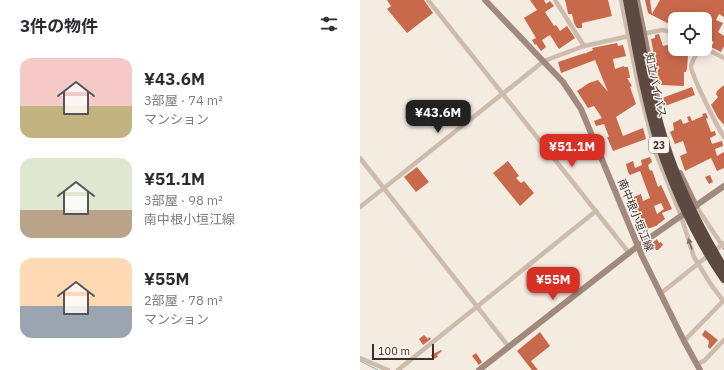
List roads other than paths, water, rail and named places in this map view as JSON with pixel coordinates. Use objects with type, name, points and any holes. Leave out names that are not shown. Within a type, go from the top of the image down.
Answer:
[{"type":"highway","name":"知立バイパス","points":[[627,0],[647,99],[658,141],[682,205],[700,240],[724,279]]},
{"type":"highway","name":"知立バイパス","points":[[633,0],[650,82],[664,139],[677,176],[695,218]]},
{"type":"highway","name":"23","points":[[682,205],[695,237],[724,285]]},
{"type":"highway","name":"23","points":[[695,218],[724,262]]},
{"type":"highway","name":"23","points":[[695,218],[724,268]]},
{"type":"street","points":[[428,0],[629,253]]},
{"type":"street","name":"南中根小垣江線","points":[[485,0],[544,61],[570,91],[584,113],[638,246],[660,294],[699,367]]},
{"type":"street","points":[[555,0],[584,46]]},
{"type":"street","points":[[621,0],[647,121],[665,179],[681,216],[694,257],[724,301],[684,341]]},
{"type":"street","points":[[637,0],[653,80],[669,144],[679,170],[696,206],[723,245],[660,294]]},
{"type":"street","points":[[360,207],[544,61],[584,46],[644,33],[662,30],[668,31]]},
{"type":"street","points":[[712,52],[724,58]]},
{"type":"street","points":[[696,56],[692,64],[692,71],[707,105],[724,137]]},
{"type":"street","points":[[360,158],[509,347]]},
{"type":"street","points":[[480,370],[638,246],[724,186]]},
{"type":"street","points":[[398,370],[596,211]]},
{"type":"street","points":[[699,367],[724,340]]},
{"type":"street","points":[[360,358],[388,370]]},
{"type":"waterway","points":[[360,361],[378,370]]}]
